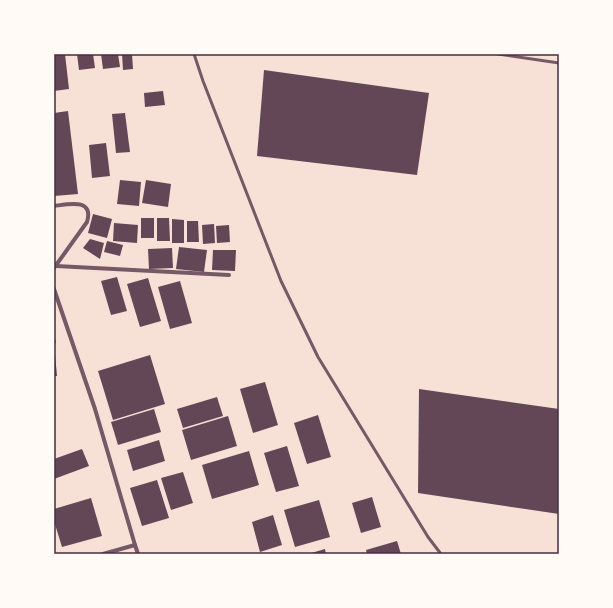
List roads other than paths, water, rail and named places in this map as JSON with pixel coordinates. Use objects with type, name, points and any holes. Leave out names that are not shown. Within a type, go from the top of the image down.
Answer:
[{"type":"street","points":[[54,206],[76,203],[82,204],[86,208],[89,215],[87,222],[55,267]]},
{"type":"street","points":[[55,267],[229,275]]},
{"type":"street","points":[[54,288],[94,409],[138,554]]},
{"type":"street","points":[[103,554],[136,545]]},
{"type":"lane","points":[[194,54],[203,81],[281,281],[318,357],[428,537],[441,554]]},
{"type":"lane","points":[[498,54],[559,63]]}]
